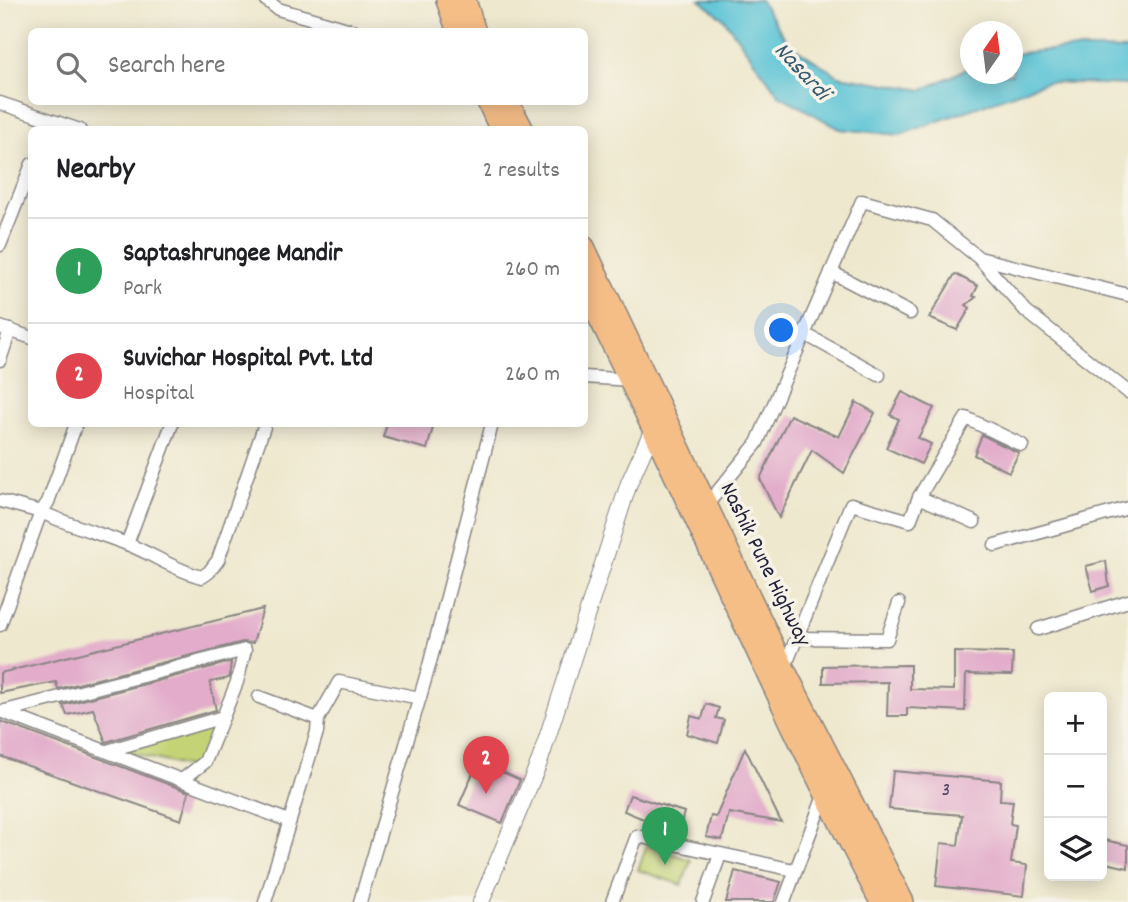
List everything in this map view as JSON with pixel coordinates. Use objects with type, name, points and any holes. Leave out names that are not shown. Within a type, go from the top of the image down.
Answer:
[{"type":"highway","points":[[447,0],[457,28]]},
{"type":"highway","points":[[465,0],[474,28]]},
{"type":"highway","points":[[489,105],[499,126]]},
{"type":"highway","points":[[510,105],[521,126]]},
{"type":"highway","name":"Nashik Pune Highway","points":[[588,257],[638,377],[654,428],[767,677],[881,902]]},
{"type":"highway","name":"Nashik Pune Highway","points":[[588,294],[638,377],[706,506],[784,669],[903,902]]},
{"type":"street","points":[[266,0],[278,9],[344,28]]},
{"type":"street","points":[[0,103],[46,124]]},
{"type":"street","points":[[0,245],[28,174]]},
{"type":"street","points":[[706,506],[757,443],[862,201],[932,220],[979,258],[1026,310],[1128,392]]},
{"type":"street","points":[[979,258],[1128,295]]},
{"type":"street","points":[[831,272],[910,313]]},
{"type":"street","points":[[0,360],[5,328],[28,337]]},
{"type":"street","points":[[803,333],[879,375]]},
{"type":"street","points":[[588,377],[638,377]]},
{"type":"street","points":[[784,669],[851,504],[907,523],[913,519],[919,498],[963,419],[969,418],[1023,445]]},
{"type":"street","points":[[0,625],[75,427]]},
{"type":"street","points":[[127,544],[171,427]]},
{"type":"street","points":[[0,501],[41,512],[69,526],[127,544],[180,572],[202,577],[218,560],[264,427]]},
{"type":"street","points":[[360,902],[419,698],[491,427]]},
{"type":"street","points":[[481,902],[540,760],[629,483],[654,428]]},
{"type":"street","points":[[919,498],[974,522]]},
{"type":"street","points":[[995,545],[1128,508]]},
{"type":"street","points":[[1038,629],[1128,601]]},
{"type":"street","points":[[797,638],[887,639],[899,603]]},
{"type":"street","points":[[0,711],[245,650],[205,762],[182,780]]},
{"type":"street","points":[[265,902],[317,732],[318,719],[339,682],[419,698]]},
{"type":"street","points":[[260,697],[318,719]]},
{"type":"street","points":[[0,711],[289,821]]},
{"type":"street","points":[[107,751],[223,717]]},
{"type":"street","points":[[783,902],[793,870],[825,793]]},
{"type":"street","points":[[612,902],[637,836],[793,870]]},
{"type":"street","points":[[703,902],[720,855]]},
{"type":"green space","points":[[219,725],[198,765],[191,768],[123,751]]},
{"type":"green space","points":[[647,845],[691,860],[682,885],[638,870]]},
{"type":"water","name":"Nasardi","points":[[700,0],[760,0],[789,44],[839,76],[923,90],[960,72],[960,84],[1023,84],[1023,53],[1084,49],[1128,50],[1128,85],[1046,82],[900,135],[840,129],[779,95],[723,18]]},
{"type":"building","points":[[955,274],[978,286],[973,296],[976,297],[966,305],[970,308],[957,330],[929,318]]},
{"type":"building","points":[[902,392],[934,408],[918,438],[931,444],[921,464],[886,448],[899,419],[890,415]]},
{"type":"building","points":[[856,402],[875,413],[844,473],[812,450],[779,518],[760,479],[790,415],[839,437]]},
{"type":"building","points":[[386,427],[433,427],[427,449],[383,437]]},
{"type":"building","points":[[982,435],[1019,453],[1009,472],[974,455]]},
{"type":"building","points":[[1106,561],[1109,586],[1093,591],[1086,566]]},
{"type":"building","points":[[263,609],[253,643],[243,642],[58,689],[56,682],[0,693],[0,673]]},
{"type":"building","points":[[954,652],[1013,653],[1012,675],[966,674],[965,711],[907,708],[907,716],[887,716],[888,682],[823,683],[823,666],[910,665],[910,689],[954,690]]},
{"type":"building","points":[[231,662],[229,678],[210,682],[216,710],[106,742],[93,709],[67,715],[63,705]]},
{"type":"building","points":[[706,704],[719,708],[716,718],[724,720],[718,743],[687,734],[691,716],[702,719]]},
{"type":"building","points":[[0,721],[189,792],[181,820],[0,756]]},
{"type":"building","points":[[745,748],[781,822],[729,813],[722,840],[706,837],[711,816],[716,817]]},
{"type":"building","points":[[478,761],[520,780],[502,823],[459,805]]},
{"type":"building","points":[[893,771],[1001,781],[1000,800],[1013,801],[1010,824],[1016,825],[1011,863],[1027,865],[1024,896],[936,886],[941,843],[958,845],[962,815],[889,809]]},
{"type":"building","points":[[630,795],[684,812],[680,828],[653,823],[624,811]]},
{"type":"building","points":[[1107,841],[1128,845],[1128,868],[1107,863]]},
{"type":"building","points":[[735,871],[781,882],[774,902],[726,902]]},
{"type":"place","name":"Suvichar Hospital Pvt. Ltd","points":[[486,794]]},
{"type":"place","name":"Saptashrungee Mandir","points":[[665,865]]}]
